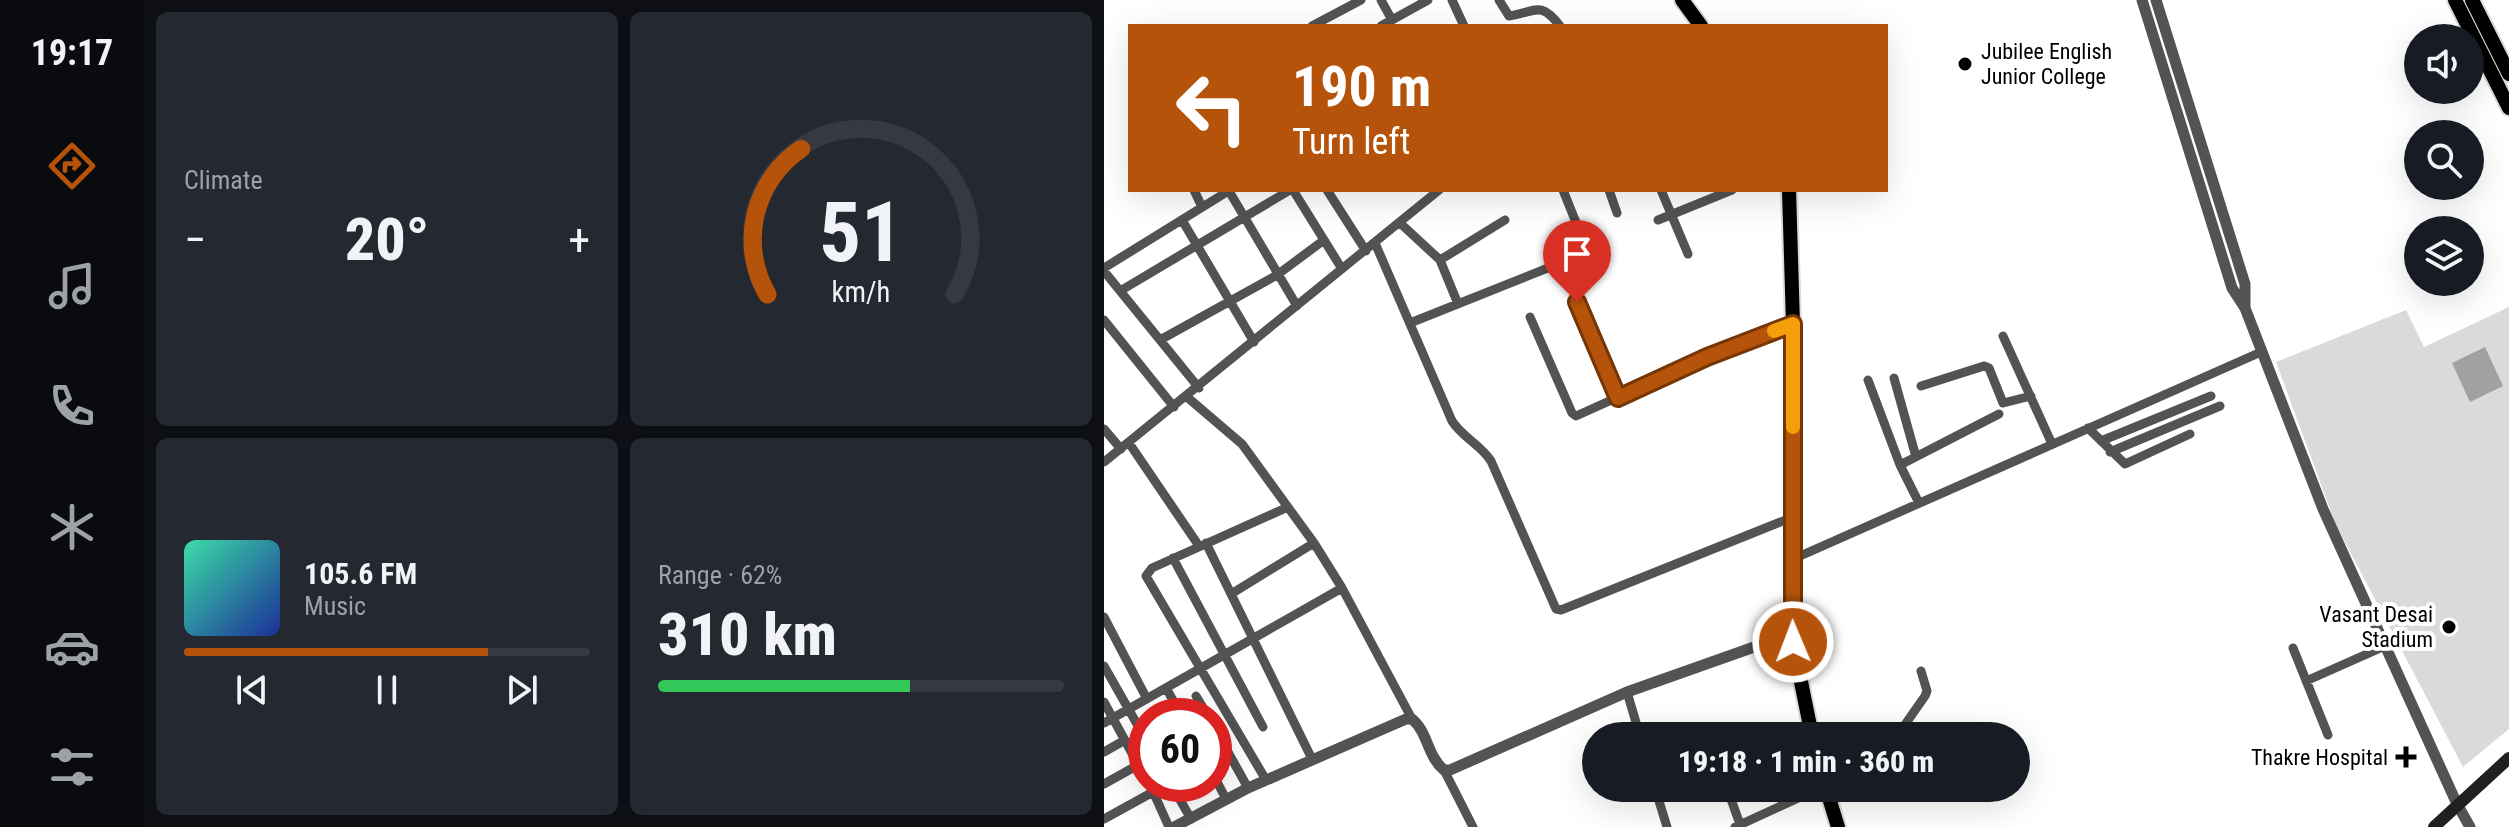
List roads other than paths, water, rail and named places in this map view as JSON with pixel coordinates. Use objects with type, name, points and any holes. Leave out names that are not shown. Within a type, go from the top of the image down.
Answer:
[{"type":"main road","points":[[2455,0],[2509,108]]},
{"type":"main road","points":[[2472,0],[2509,74]]},
{"type":"main road","points":[[1789,192],[1793,324],[1793,642],[1809,722]]},
{"type":"main road","points":[[2434,827],[2509,758]]},
{"type":"main road","points":[[1828,802],[1838,827]]},
{"type":"street","points":[[1319,24],[1361,0]]},
{"type":"street","points":[[1381,0],[1392,20]]},
{"type":"street","points":[[1385,24],[1428,0]]},
{"type":"street","points":[[1452,0],[1463,24]]},
{"type":"street","points":[[1499,0],[1509,16]]},
{"type":"street","points":[[2142,0],[2232,288],[2245,308],[2323,509],[2470,827]]},
{"type":"street","points":[[2156,0],[2245,284],[2245,308]]},
{"type":"street","points":[[1505,24],[1509,16],[1538,4],[1558,24]]},
{"type":"street","points":[[2198,186],[2211,181]]},
{"type":"street","points":[[1195,192],[1202,207]]},
{"type":"street","points":[[1199,388],[1104,270],[1228,192]]},
{"type":"street","points":[[1231,192],[1297,306]]},
{"type":"street","points":[[1120,291],[1288,192]]},
{"type":"street","points":[[1293,192],[1342,269]]},
{"type":"street","points":[[1328,192],[1366,251]]},
{"type":"street","points":[[1104,462],[1199,388],[1437,192]]},
{"type":"street","points":[[1564,192],[1595,270]]},
{"type":"street","points":[[1610,192],[1617,213]]},
{"type":"street","points":[[1662,192],[1688,254]]},
{"type":"street","points":[[1658,220],[1727,192]]},
{"type":"street","points":[[1182,220],[1254,342]]},
{"type":"street","points":[[1440,260],[1505,220]]},
{"type":"street","points":[[1400,223],[1440,260],[1458,304]]},
{"type":"street","points":[[1160,340],[1277,275],[1324,240]]},
{"type":"street","points":[[1375,243],[1457,428],[1491,461],[1556,609],[1561,610],[1793,517]]},
{"type":"street","points":[[1410,323],[1588,252]]},
{"type":"street","points":[[1577,302],[1618,398]]},
{"type":"street","points":[[1530,317],[1573,415],[1582,415],[1707,357],[1793,324]]},
{"type":"street","points":[[1104,320],[1174,407]]},
{"type":"street","points":[[2003,336],[2052,444]]},
{"type":"street","points":[[1791,560],[2261,352]]},
{"type":"street","points":[[1921,386],[1984,366],[1989,368],[2003,403],[2031,396]]},
{"type":"street","points":[[1894,378],[1916,457]]},
{"type":"street","points":[[1868,380],[1900,465],[1919,503]]},
{"type":"street","points":[[2101,441],[2211,396]]},
{"type":"street","points":[[1187,397],[1242,444],[1314,543],[1342,588],[1412,719],[1418,724],[1431,756],[1444,770],[1473,827]]},
{"type":"street","points":[[2110,452],[2220,406]]},
{"type":"street","points":[[1900,465],[1999,414]]},
{"type":"street","points":[[2088,428],[2125,464],[2190,434]]},
{"type":"street","points":[[1104,429],[1125,446],[1202,545],[1231,594],[1312,759]]},
{"type":"street","points":[[1266,780],[1146,576],[1149,569],[1288,507]]},
{"type":"street","points":[[1231,594],[1314,543]]},
{"type":"street","points":[[1173,558],[1263,727]]},
{"type":"street","points":[[1149,698],[1342,588]]},
{"type":"street","points":[[1104,617],[1146,698]]},
{"type":"street","points":[[1444,770],[1455,769],[1627,692],[1757,646],[1793,642]]},
{"type":"street","points":[[2306,681],[2385,646]]},
{"type":"street","points":[[2293,648],[2328,735]]},
{"type":"street","points":[[1104,666],[1128,707]]},
{"type":"street","points":[[1907,722],[1927,691],[1921,671]]},
{"type":"street","points":[[1166,688],[1172,698]]},
{"type":"street","points":[[1627,692],[1636,722]]},
{"type":"street","points":[[1104,702],[1108,720],[1128,746]]},
{"type":"street","points":[[1108,720],[1128,710]]},
{"type":"street","points":[[1232,796],[1312,759],[1412,719]]},
{"type":"street","points":[[1104,752],[1125,740]]},
{"type":"street","points":[[1232,759],[1248,788]]},
{"type":"street","points":[[1104,784],[1128,771]]},
{"type":"street","points":[[1104,819],[1130,802]]},
{"type":"street","points":[[1158,802],[1171,827],[1221,802]]},
{"type":"street","points":[[1181,802],[1191,819]]},
{"type":"street","points":[[1659,802],[1667,827]]},
{"type":"street","points":[[1731,802],[1739,826],[1792,802]]},
{"type":"place","name":"Jubilee English Junior College","points":[[1965,64]]},
{"type":"place","name":"Vasant Desai Stadium","points":[[2449,627]]},
{"type":"place","name":"Thakre Hospital","points":[[2406,757]]}]
